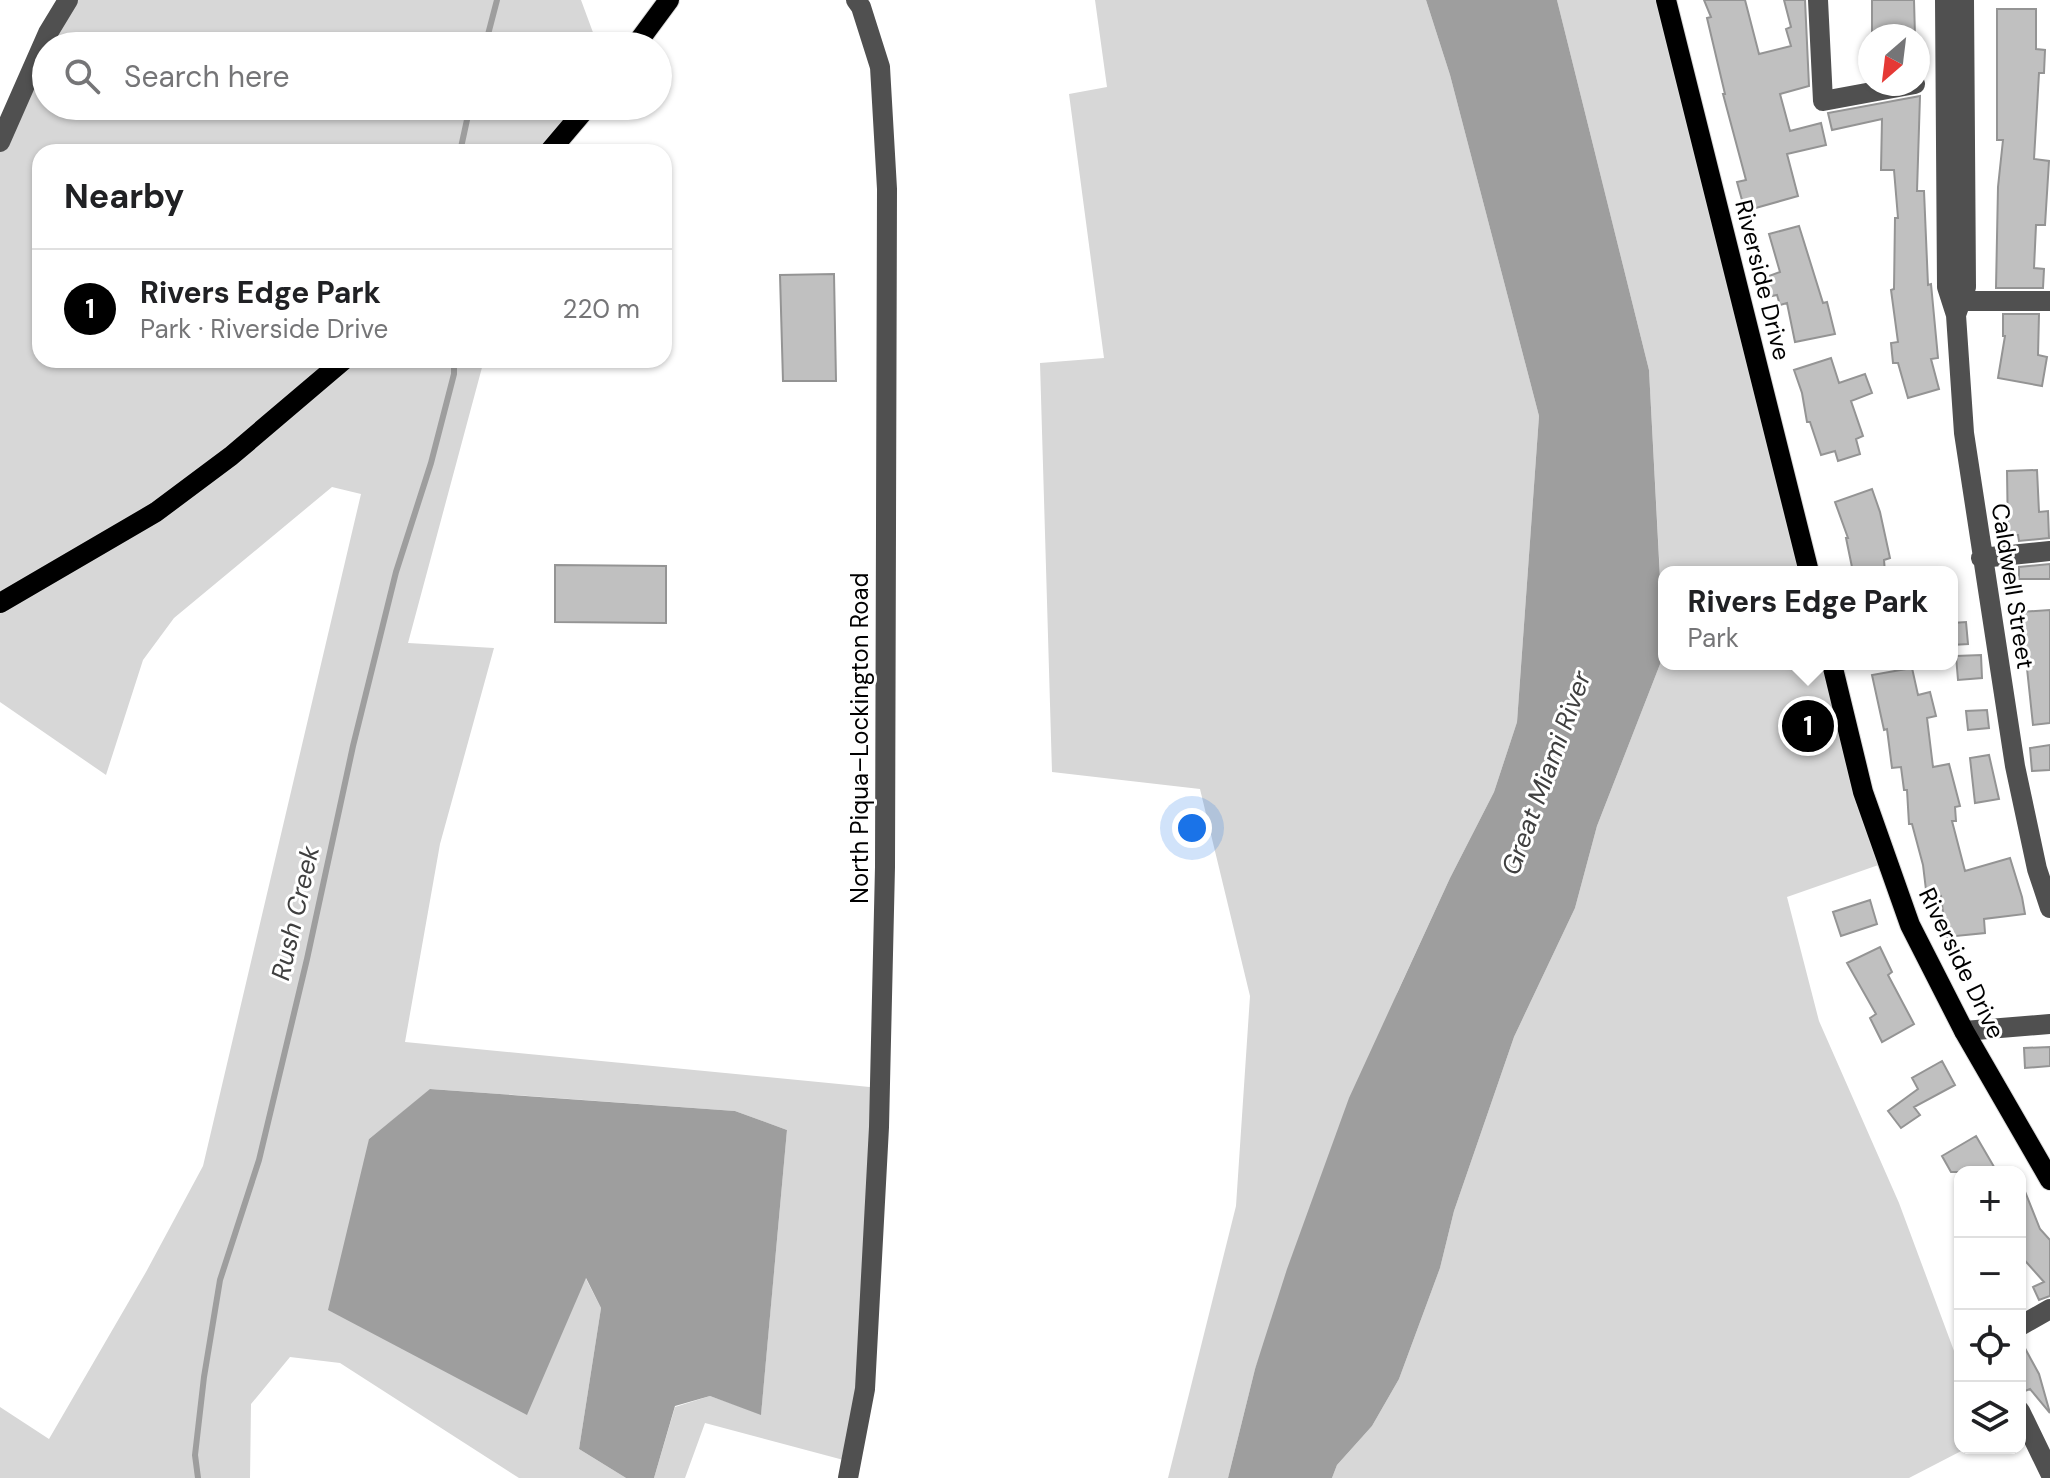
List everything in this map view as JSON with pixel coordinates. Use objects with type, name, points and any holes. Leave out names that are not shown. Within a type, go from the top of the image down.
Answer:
[{"type":"main road","points":[[645,32],[669,0]]},
{"type":"main road","name":"Riverside Drive","points":[[1666,0],[1808,566]]},
{"type":"main road","points":[[556,144],[576,120]]},
{"type":"main road","points":[[0,603],[156,512],[231,456],[335,368]]},
{"type":"main road","name":"Riverside Drive","points":[[1833,670],[1863,792],[1910,925],[1964,1031],[2050,1180]]},
{"type":"street","points":[[49,32],[68,0]]},
{"type":"street","name":"North Piqua–Lockington Road","points":[[848,1478],[866,1373],[879,1127],[885,867],[887,189],[880,67],[856,0]]},
{"type":"street","points":[[1818,0],[1823,101],[1858,95]]},
{"type":"street","name":"Caldwell Street","points":[[1945,0],[1954,78],[1955,149],[1947,287],[1959,308],[1964,433],[2015,766],[2037,869],[2050,908]]},
{"type":"street","name":"Caldwell Street","points":[[1954,78],[1964,0]]},
{"type":"street","points":[[0,142],[32,69]]},
{"type":"street","points":[[1930,82],[1954,78]]},
{"type":"street","points":[[1959,308],[2050,301]]},
{"type":"street","points":[[1981,558],[2050,551]]},
{"type":"street","points":[[1964,1031],[2050,1024]]},
{"type":"street","points":[[2026,1323],[2050,1309]]},
{"type":"street","points":[[2026,1423],[2050,1473]]},
{"type":"shaded area","points":[[68,0],[581,0],[593,32],[53,32]]},
{"type":"shaded area","points":[[1095,0],[1426,0],[1450,75],[1539,416],[1517,722],[1494,792],[1398,991],[1255,1369],[1228,1478],[1168,1478],[1236,1206],[1250,996],[1200,789],[1052,772],[1040,363],[1104,358],[1069,94],[1107,87]]},
{"type":"shaded area","points":[[1557,0],[1666,0],[1808,566],[1659,566],[1649,370]]},
{"type":"shaded area","points":[[32,75],[32,120],[576,120],[556,144],[32,144],[32,368],[482,368],[408,643],[494,648],[440,844],[405,1042],[880,1088],[851,1462],[705,1423],[685,1478],[654,1478],[675,1407],[710,1396],[761,1414],[787,1130],[735,1111],[431,1089],[369,1139],[585,1277],[601,1308],[579,1449],[626,1478],[519,1478],[340,1363],[290,1357],[251,1404],[250,1478],[0,1478],[0,1407],[49,1439],[146,1272],[203,1166],[361,494],[332,487],[174,618],[143,660],[106,775],[0,702],[0,142]]},
{"type":"shaded area","points":[[1658,669],[1834,670],[1887,862],[1787,897],[1819,1021],[1899,1203],[1954,1351],[1955,1454],[1909,1478],[1332,1478],[1337,1465],[1372,1426],[1399,1379],[1440,1268],[1454,1211],[1514,1037],[1575,908],[1597,826]]},
{"type":"water","name":"Great Miami River","points":[[1426,0],[1557,0],[1649,370],[1659,566],[1658,669],[1597,826],[1575,908],[1514,1037],[1454,1211],[1440,1268],[1399,1379],[1372,1426],[1337,1465],[1332,1478],[1228,1478],[1255,1369],[1287,1269],[1349,1098],[1450,878],[1494,792],[1517,722],[1539,416],[1450,75]]},
{"type":"water","points":[[430,1089],[735,1111],[787,1130],[761,1415],[710,1396],[675,1406],[654,1478],[626,1478],[579,1449],[601,1308],[586,1278],[527,1415],[328,1310],[369,1139]]},
{"type":"building","points":[[1704,0],[1745,0],[1759,54],[1791,46],[1786,29],[1791,27],[1784,0],[1805,0],[1809,86],[1780,94],[1790,131],[1821,123],[1826,145],[1787,154],[1798,196],[1745,211],[1737,182],[1746,180],[1723,94],[1707,18],[1711,17]]},
{"type":"building","points":[[1872,0],[1914,0],[1915,24],[1872,24]]},
{"type":"building","points":[[1997,9],[2036,9],[2036,49],[2045,50],[2044,73],[2039,73],[2034,159],[2049,161],[2045,225],[2036,225],[2034,268],[2044,269],[2043,288],[1996,288],[1998,187],[2003,140],[1997,140]]},
{"type":"building","points":[[1920,96],[1917,191],[1924,191],[1928,285],[1931,284],[1938,358],[1931,359],[1939,389],[1908,398],[1898,363],[1893,363],[1891,343],[1898,342],[1891,290],[1894,289],[1895,218],[1898,218],[1894,170],[1881,170],[1882,119],[1832,130],[1828,113]]},
{"type":"building","points":[[1799,226],[1823,303],[1827,302],[1835,334],[1795,342],[1787,303],[1780,305],[1777,295],[1772,296],[1766,277],[1780,272],[1769,234]]},
{"type":"building","points":[[834,274],[836,381],[783,381],[780,275]]},
{"type":"building","points":[[2003,314],[2039,314],[2038,355],[2047,357],[2042,386],[1998,378],[2005,336]]},
{"type":"building","points":[[1831,358],[1839,383],[1865,374],[1872,393],[1851,401],[1863,436],[1856,439],[1860,454],[1838,461],[1835,451],[1821,455],[1810,422],[1807,422],[1794,370]]},
{"type":"building","points":[[2037,470],[2039,512],[2048,511],[2049,538],[2019,541],[2018,535],[2008,535],[2007,471]]},
{"type":"building","points":[[1872,489],[1890,558],[1884,560],[1884,566],[1852,566],[1848,538],[1835,502]]},
{"type":"building","points":[[2050,564],[2050,579],[2019,579],[2019,567]]},
{"type":"building","points":[[555,565],[666,566],[666,623],[555,622]]},
{"type":"building","points":[[2050,610],[2050,723],[2033,725],[2021,612]]},
{"type":"building","points":[[1966,622],[1968,644],[1958,645],[1958,623]]},
{"type":"building","points":[[1981,655],[1982,678],[1958,680],[1958,656]]},
{"type":"building","points":[[1912,670],[1918,695],[1930,692],[1936,716],[1927,718],[1933,767],[1949,764],[1960,806],[1955,807],[1956,821],[1952,821],[1965,871],[2010,858],[2025,914],[1984,919],[1985,933],[1946,937],[1941,896],[1927,898],[1923,865],[1912,824],[1909,824],[1907,790],[1904,790],[1901,767],[1892,768],[1887,729],[1884,730],[1872,675]]},
{"type":"building","points":[[1987,710],[1989,728],[1968,730],[1966,711]]},
{"type":"building","points":[[2050,745],[2050,770],[2032,771],[2030,748]]},
{"type":"building","points":[[1989,755],[1999,799],[1975,803],[1970,758]]},
{"type":"building","points":[[1870,900],[1877,924],[1841,936],[1833,912]]},
{"type":"building","points":[[1880,947],[1892,972],[1888,975],[1914,1024],[1882,1042],[1870,1018],[1876,1014],[1847,963]]},
{"type":"building","points":[[2050,1047],[2050,1066],[2025,1068],[2024,1048]]},
{"type":"building","points":[[1942,1061],[1955,1085],[1914,1107],[1920,1115],[1901,1128],[1888,1111],[1918,1089],[1912,1078]]},
{"type":"building","points":[[1976,1136],[1994,1166],[1954,1166],[1954,1172],[1951,1172],[1942,1156]]},
{"type":"building","points":[[2026,1194],[2040,1229],[2050,1240],[2050,1296],[2039,1300],[2033,1287],[2044,1282],[2026,1262]]},
{"type":"building","points":[[2026,1350],[2039,1374],[2050,1413],[2030,1389],[2026,1391]]},
{"type":"waterway","name":"Rush Creek","points":[[489,32],[497,0]]},
{"type":"waterway","name":"Rush Creek","points":[[462,144],[467,120]]},
{"type":"waterway","name":"Rush Creek","points":[[198,1478],[195,1455],[220,1280],[259,1160],[353,746],[396,572],[431,463],[454,368]]},
{"type":"place","name":"Rivers Edge Park","points":[[1808,726]]}]
